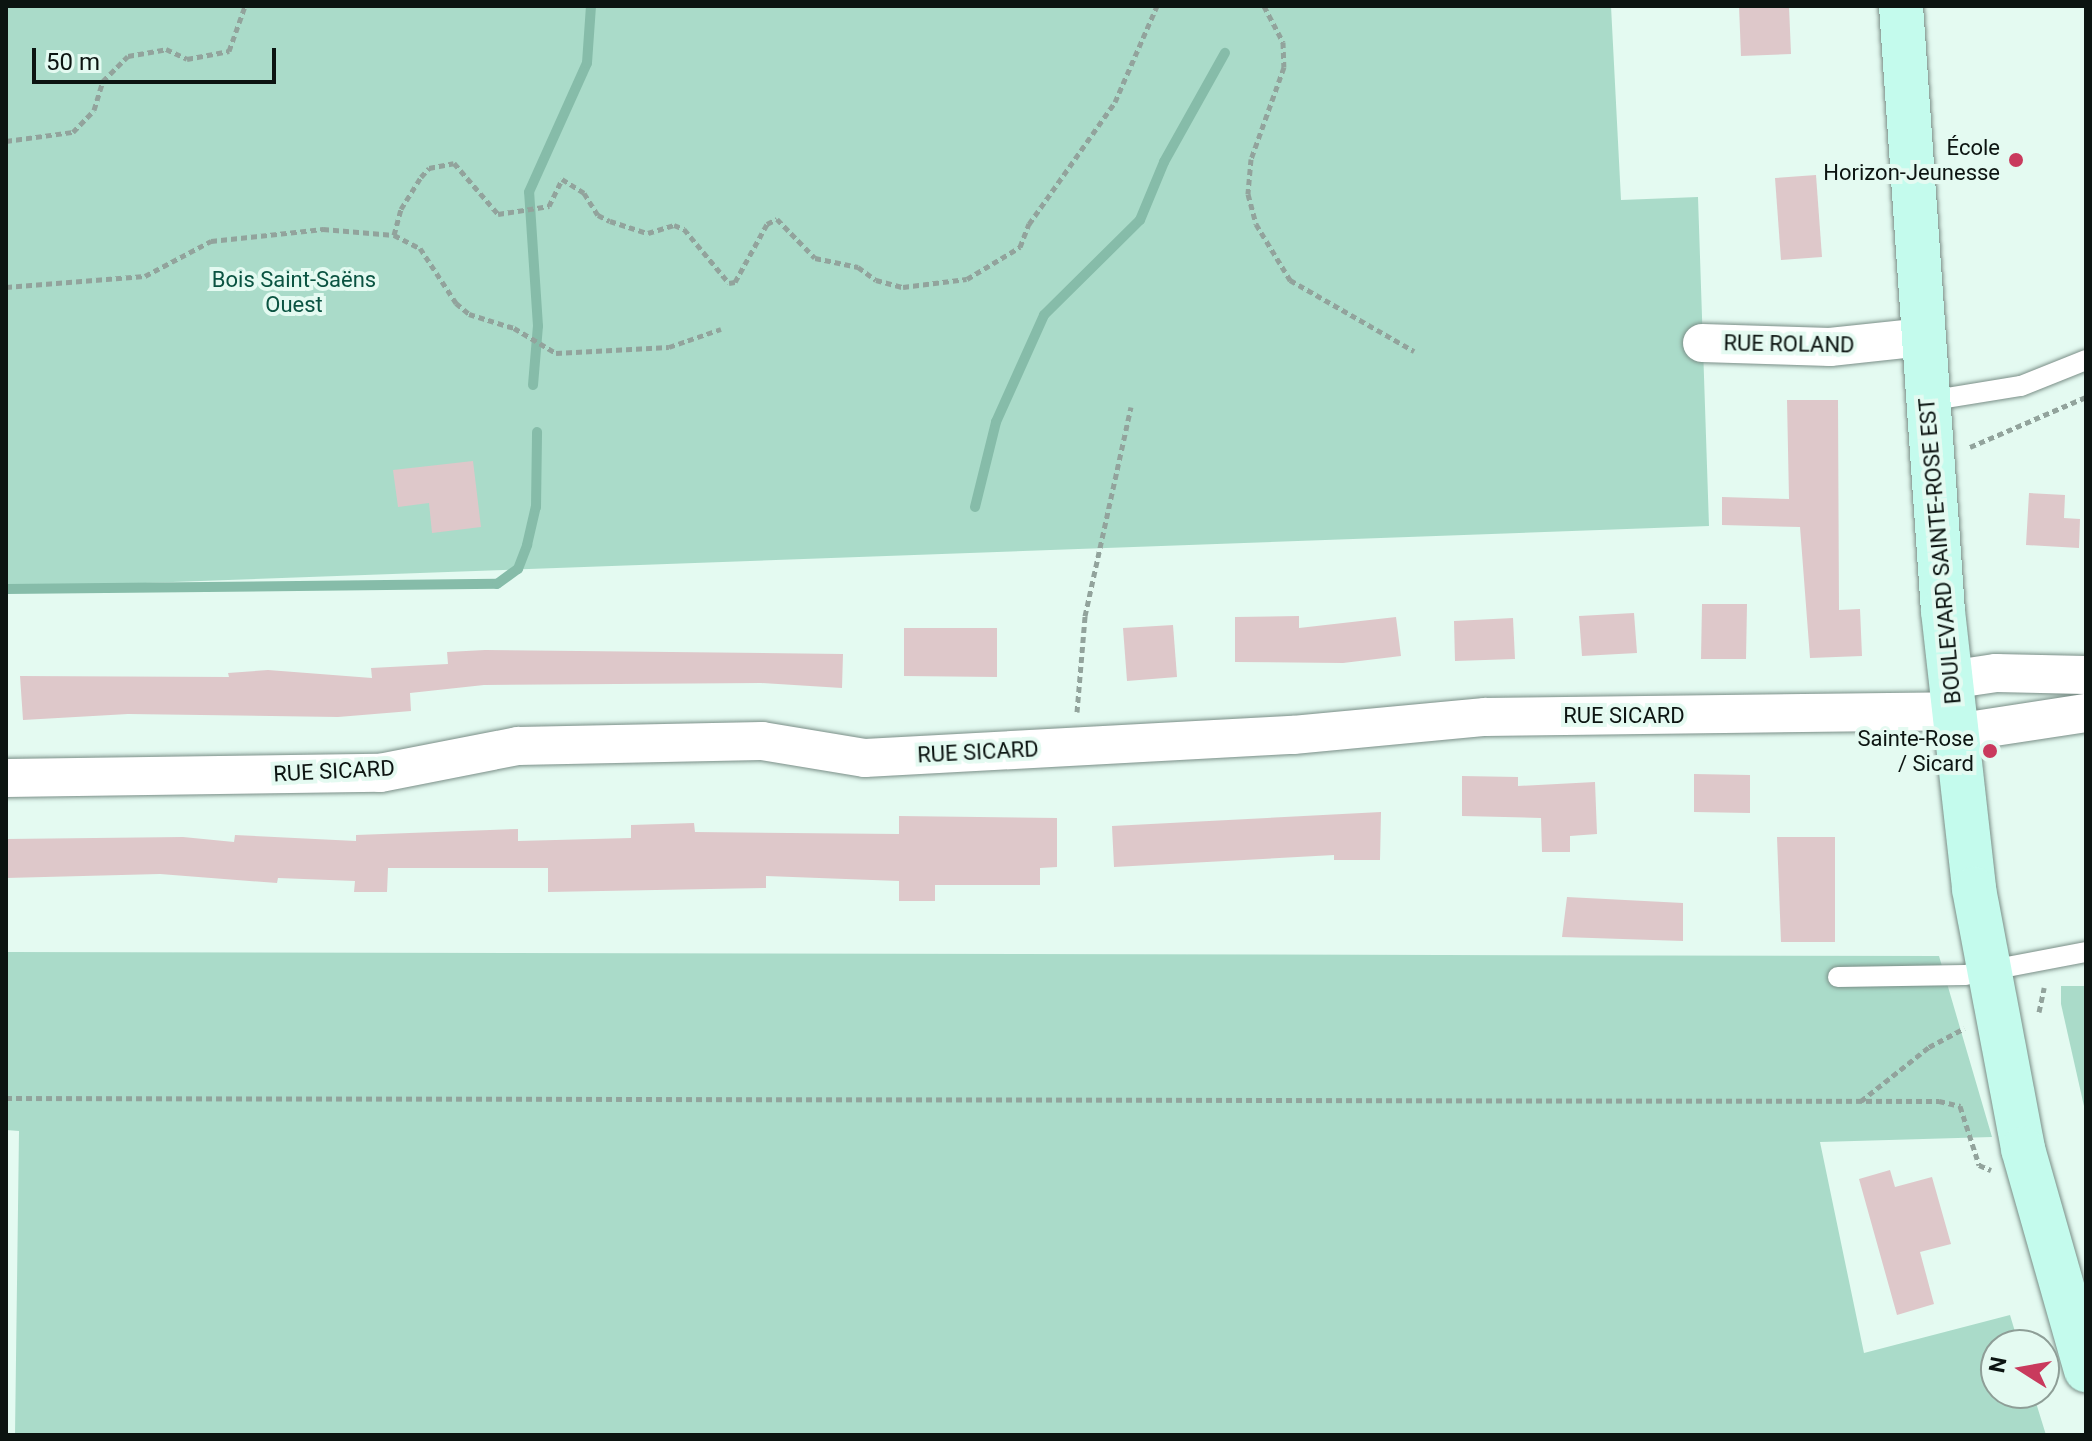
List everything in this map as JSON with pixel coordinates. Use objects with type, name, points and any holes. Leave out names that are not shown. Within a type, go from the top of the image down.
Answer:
[{"type":"street","name":"BOULEVARD SAINTE-ROSE EST","points":[[1901,6],[1952,708],[1988,972],[2027,1163],[2086,1370]]},
{"type":"street","name":"RUE ROLAND","points":[[1702,343],[1830,347],[1924,337]]},
{"type":"street","points":[[1952,708],[1996,673],[2086,675]]},
{"type":"street","points":[[1952,708],[2086,713]]},
{"type":"street","name":"RUE SICARD","points":[[6,778],[380,773],[518,746],[762,741],[865,758],[1076,747],[1485,717],[1952,708]]},
{"type":"lane","points":[[1928,401],[2021,386],[2086,360]]},
{"type":"lane","points":[[1838,977],[1988,972],[2086,952]]},
{"type":"path","points":[[6,141],[73,132],[94,110],[103,81],[128,56],[166,49],[187,59],[229,51],[245,6]]},
{"type":"path","points":[[394,235],[401,209],[421,177],[429,168],[454,163],[498,214],[549,206],[562,179],[584,193],[598,215],[610,221],[648,233],[674,225],[684,229],[729,283],[735,282],[767,224],[777,219],[815,258],[858,267],[876,280],[903,287],[967,279],[1020,247],[1029,224],[1115,102],[1157,6]]},
{"type":"path","points":[[1264,6],[1283,42],[1284,67],[1251,159],[1248,194],[1256,224],[1290,280],[1414,351]]},
{"type":"path","points":[[6,287],[145,276],[211,241],[243,234],[323,229],[394,235],[420,248],[456,303],[469,314],[514,328],[556,353],[669,347],[721,329]]},
{"type":"path","points":[[1964,447],[1977,447],[2086,397]]},
{"type":"path","points":[[1076,747],[1085,616],[1131,407]]},
{"type":"path","points":[[1861,1101],[1929,1047],[1965,1028]]},
{"type":"path","points":[[6,1098],[1861,1101],[1956,1104],[1979,1165],[1989,1171],[2002,1168]]},
{"type":"green space","name":"Bois Saint-Saëns Ouest","points":[[6,6],[1611,6],[1621,200],[1698,197],[1709,526],[6,588]]},
{"type":"green space","points":[[6,952],[1939,956],[1992,1137],[1820,1142],[1864,1353],[2010,1315],[2014,1329],[1980,1329],[1980,1409],[2038,1409],[2046,1435],[15,1435],[19,1131],[6,1130]]},
{"type":"green space","points":[[2061,986],[2086,986],[2086,1115],[2061,1004]]},
{"type":"building","points":[[1739,6],[1789,6],[1791,54],[1741,56]]},
{"type":"building","points":[[1816,175],[1822,257],[1781,260],[1775,178]]},
{"type":"building","points":[[1787,400],[1838,400],[1839,610],[1860,609],[1862,656],[1810,658],[1800,527],[1722,525],[1722,497],[1789,499]]},
{"type":"building","points":[[473,461],[481,527],[432,533],[429,503],[398,507],[393,470]]},
{"type":"building","points":[[2029,493],[2065,495],[2064,518],[2080,519],[2079,548],[2026,545]]},
{"type":"building","points":[[1702,604],[1747,604],[1746,659],[1701,659]]},
{"type":"building","points":[[1634,613],[1637,653],[1582,656],[1579,616]]},
{"type":"building","points":[[1299,616],[1299,628],[1396,617],[1401,656],[1343,663],[1235,662],[1235,617]]},
{"type":"building","points":[[1513,618],[1515,659],[1455,661],[1454,621]]},
{"type":"building","points":[[1173,625],[1177,677],[1127,681],[1123,628]]},
{"type":"building","points":[[904,628],[997,628],[997,677],[904,676]]},
{"type":"building","points":[[447,652],[843,654],[842,688],[761,683],[484,685],[410,693],[411,711],[338,717],[128,714],[23,720],[20,676],[229,677],[228,673],[268,670],[372,678],[371,668],[448,664]]},
{"type":"building","points":[[1694,774],[1750,775],[1750,813],[1694,812]]},
{"type":"building","points":[[1462,776],[1518,777],[1518,786],[1595,782],[1597,834],[1570,836],[1570,852],[1542,852],[1541,818],[1462,816]]},
{"type":"building","points":[[1381,812],[1380,860],[1334,860],[1334,855],[1114,867],[1112,826]]},
{"type":"building","points":[[899,816],[1057,818],[1057,867],[1040,868],[1040,885],[935,885],[935,901],[899,901],[899,881],[766,876],[766,888],[548,892],[548,868],[388,868],[387,892],[354,892],[355,881],[278,878],[277,883],[160,874],[6,878],[6,839],[183,837],[234,842],[235,835],[356,841],[356,835],[518,829],[518,841],[631,838],[631,825],[694,823],[695,832],[899,834]]},
{"type":"building","points":[[1777,837],[1835,837],[1835,942],[1781,942]]},
{"type":"building","points":[[1567,897],[1683,903],[1683,941],[1562,937]]},
{"type":"building","points":[[1890,1170],[1895,1187],[1932,1177],[1951,1244],[1920,1252],[1934,1304],[1897,1315],[1859,1179]]},
{"type":"waterway","points":[[533,385],[538,326],[529,192],[587,63],[591,6]]},
{"type":"waterway","points":[[975,507],[996,422],[1044,315],[1140,220],[1164,162],[1225,53]]},
{"type":"waterway","points":[[6,589],[497,584],[518,569],[527,545],[536,507],[537,432]]},
{"type":"place","name":"École Horizon-Jeunesse","points":[[2016,160]]},
{"type":"place","name":"Sainte-Rose / Sicard","points":[[1990,751]]}]
